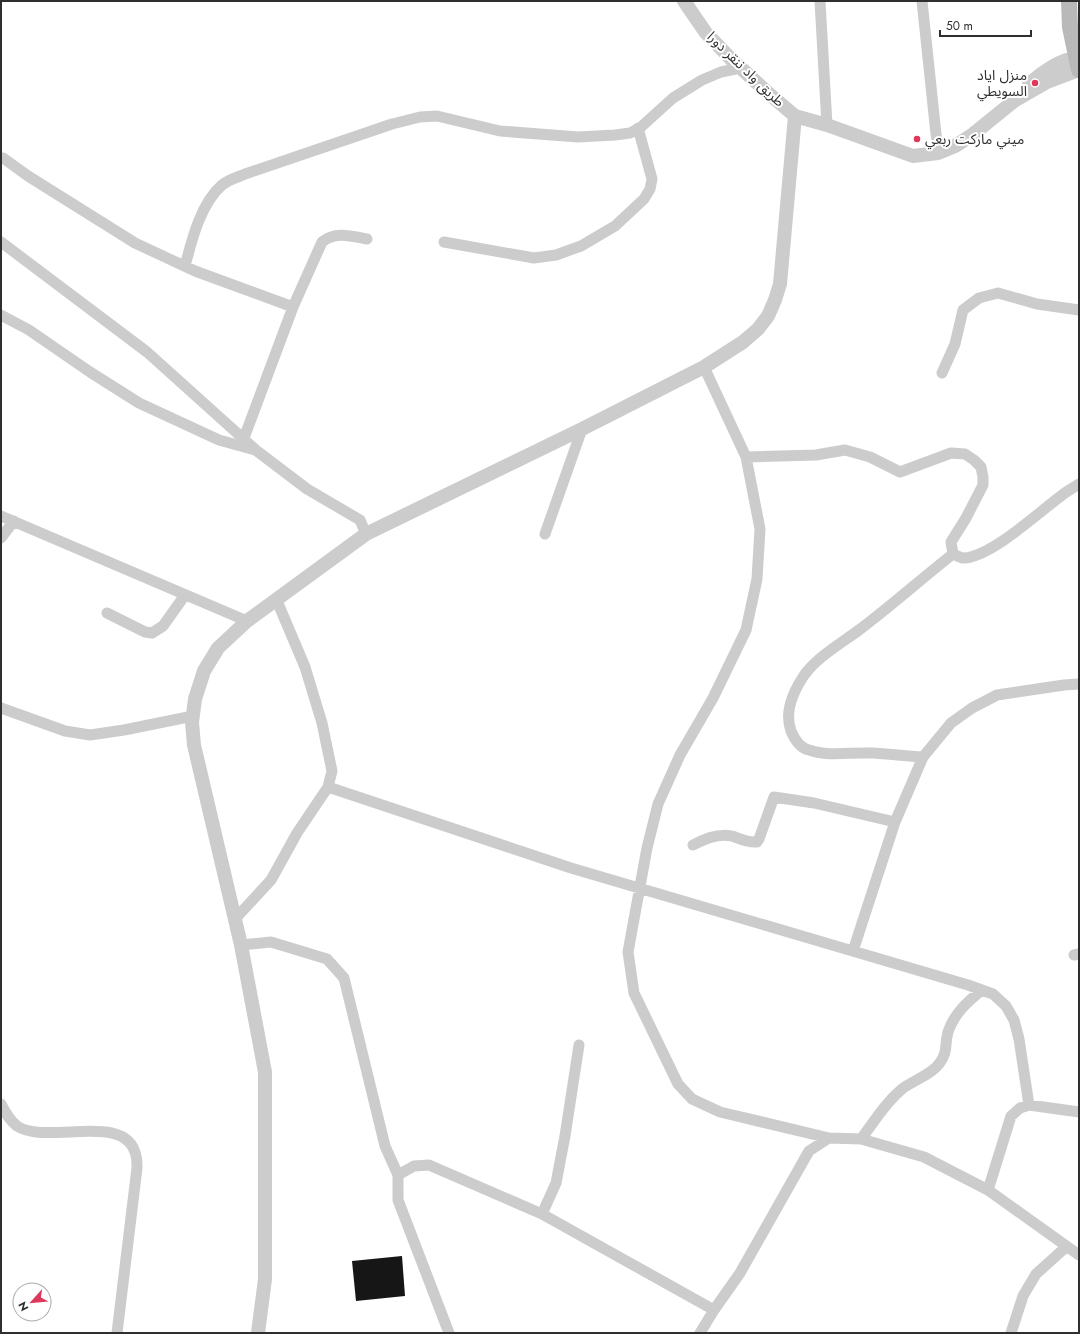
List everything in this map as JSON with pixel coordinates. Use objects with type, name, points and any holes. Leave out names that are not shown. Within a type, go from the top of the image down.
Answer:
[{"type":"main road","points":[[1069,1],[1070,27],[1078,65]]},
{"type":"street","name":"طريق واد ننقر دورا","points":[[684,1],[706,32],[740,68],[795,116]]},
{"type":"street","points":[[820,1],[827,125]]},
{"type":"street","points":[[922,1],[938,152]]},
{"type":"street","points":[[258,1333],[265,1279],[266,1072],[241,945],[194,745],[193,716],[195,699],[204,671],[218,648],[247,621],[277,601],[366,534],[582,429],[704,367],[743,342],[758,329],[768,316],[776,300],[780,284],[795,116],[827,125],[913,156],[938,152],[955,146],[972,135],[1014,101],[1036,78],[1048,69],[1060,62],[1078,65]]},
{"type":"street","points":[[184,266],[191,243],[206,205],[214,193],[224,184],[245,174],[392,124],[420,117],[437,116],[500,131],[578,137],[615,135],[630,132],[638,128],[673,98],[702,80],[721,72],[740,68]]},
{"type":"street","points":[[444,242],[534,258],[556,255],[581,246],[615,226],[644,199],[650,189],[652,179],[638,128]]},
{"type":"street","points":[[1,158],[135,243],[184,266],[294,307]]},
{"type":"street","points":[[244,438],[294,307],[322,242],[332,236],[343,235],[367,239]]},
{"type":"street","points":[[1,242],[34,269],[147,352],[257,451],[307,489],[360,520],[366,534]]},
{"type":"street","points":[[942,373],[955,344],[963,310],[979,298],[998,293],[1037,304],[1079,310]]},
{"type":"street","points":[[1,315],[29,330],[90,372],[139,402],[219,440],[257,451]]},
{"type":"street","points":[[704,367],[746,457],[760,529],[757,579],[746,630],[713,698],[680,755],[658,804],[647,848],[628,952],[634,993],[678,1084],[692,1099],[720,1112],[829,1138],[861,1139],[924,1157],[988,1190],[1079,1255]]},
{"type":"street","points":[[545,534],[582,429]]},
{"type":"street","points":[[746,457],[816,455],[845,450],[870,458],[900,472],[951,453],[965,454],[981,467],[984,477],[983,485],[966,518],[951,542],[953,554]]},
{"type":"street","points":[[953,554],[962,559],[973,557],[988,550],[1019,529],[1062,495],[1079,484]]},
{"type":"street","points":[[1,516],[14,520],[247,621]]},
{"type":"street","points":[[1,538],[14,520]]},
{"type":"street","points":[[923,757],[871,753],[840,754],[807,750],[792,734],[788,720],[788,712],[800,682],[813,665],[953,554]]},
{"type":"street","points":[[107,613],[145,632],[152,633],[163,626],[185,595]]},
{"type":"street","points":[[235,919],[271,880],[297,833],[328,787],[332,771],[322,723],[305,667],[277,601]]},
{"type":"street","points":[[853,951],[895,822],[923,757],[951,723],[972,708],[997,695],[1079,684]]},
{"type":"street","points":[[1,708],[65,731],[90,735],[124,730],[193,716]]},
{"type":"street","points":[[328,787],[570,868],[853,951],[993,994],[1006,1006],[1014,1020],[1019,1039],[1029,1104]]},
{"type":"street","points":[[693,845],[708,839],[722,836],[757,842],[774,797],[814,803],[895,822]]},
{"type":"street","points":[[241,945],[271,942],[327,959],[344,978],[385,1146],[398,1175],[398,1200],[448,1333]]},
{"type":"street","points":[[861,1139],[885,1107],[902,1089],[923,1077],[938,1065],[946,1052],[948,1032],[957,1014],[968,1001],[982,990]]},
{"type":"street","points":[[542,1214],[556,1183],[579,1045]]},
{"type":"street","points":[[1,1104],[7,1116],[18,1126],[34,1132],[108,1131],[125,1136],[131,1145],[136,1155],[137,1168],[117,1333]]},
{"type":"street","points":[[988,1190],[1011,1116],[1020,1108],[1029,1104],[1079,1112]]},
{"type":"street","points":[[700,1333],[740,1273],[809,1151],[829,1138]]},
{"type":"street","points":[[398,1175],[414,1166],[430,1165],[542,1214],[714,1310]]},
{"type":"street","points":[[1012,1333],[1023,1296],[1036,1274],[1066,1247]]},
{"type":"building","points":[[402,1256],[405,1296],[356,1301],[352,1261]]},
{"type":"place","name":"منزل اياد السويطي","points":[[1035,83]]},
{"type":"place","name":"ميني ماركت ربعي","points":[[917,139]]}]
